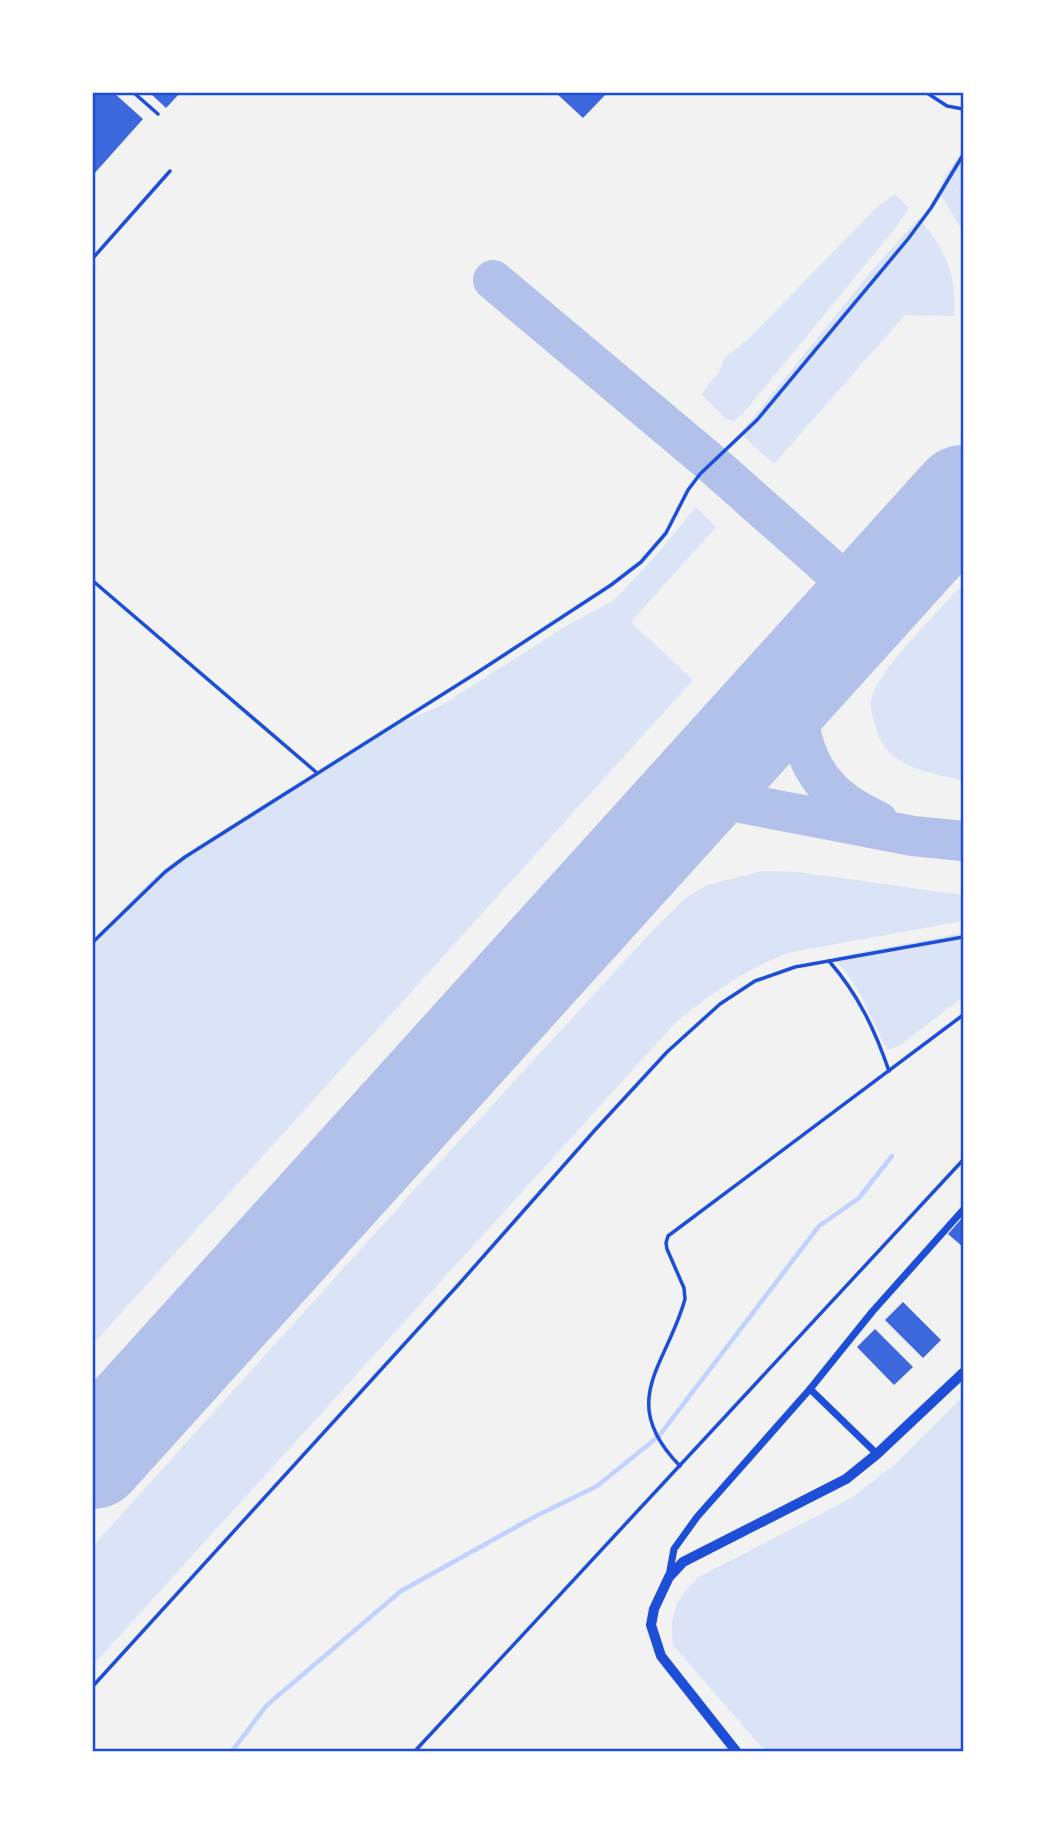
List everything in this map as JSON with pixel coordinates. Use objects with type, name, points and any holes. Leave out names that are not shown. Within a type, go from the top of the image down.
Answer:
[{"type":"street","points":[[736,1751],[661,1656],[655,1639],[651,1625],[654,1609],[669,1577],[674,1549],[746,1459],[963,1210]]},
{"type":"street","points":[[669,1577],[683,1562],[706,1549],[846,1479],[877,1454],[963,1373]]},
{"type":"street","points":[[810,1388],[877,1454]]},
{"type":"lane","points":[[134,93],[158,114]]},
{"type":"lane","points":[[927,93],[947,106],[963,110]]},
{"type":"lane","points":[[93,942],[175,864],[316,772],[478,672],[611,585],[641,562],[666,533],[694,482],[757,420],[908,239],[931,208],[963,155]]},
{"type":"lane","points":[[93,258],[170,171]]},
{"type":"lane","points":[[93,581],[316,772]]},
{"type":"lane","points":[[93,1686],[667,1052],[720,1004],[755,981],[795,967],[963,937]]},
{"type":"lane","points":[[829,961],[860,1001],[889,1071]]},
{"type":"lane","points":[[680,1466],[659,1440],[649,1408],[653,1374],[685,1299],[684,1288],[667,1249],[668,1236],[963,1015]]},
{"type":"lane","points":[[415,1751],[963,1160]]},
{"type":"shaded area","points":[[963,150],[963,231],[939,193],[944,178]]},
{"type":"shaded area","points":[[895,194],[909,208],[893,231],[746,410],[734,422],[725,418],[701,394],[719,372],[723,360],[748,339],[878,206]]},
{"type":"shaded area","points":[[919,218],[937,242],[948,263],[953,287],[954,316],[905,315],[774,464],[744,437],[743,430],[873,269]]},
{"type":"shaded area","points":[[696,507],[716,527],[631,622],[693,680],[93,1344],[93,940],[155,877],[194,849],[290,788],[400,723],[440,706],[571,623],[613,601],[653,559]]},
{"type":"shaded area","points":[[963,584],[963,780],[923,771],[890,752],[876,729],[871,702],[883,675],[895,659]]},
{"type":"shaded area","points":[[762,871],[798,872],[963,895],[963,921],[792,952],[746,973],[677,1021],[93,1665],[93,1546],[654,929],[686,898],[707,885]]},
{"type":"shaded area","points":[[963,933],[963,997],[899,1046],[887,1050],[860,994],[834,959]]},
{"type":"shaded area","points":[[963,1396],[963,1751],[765,1751],[673,1645],[672,1624],[676,1607],[699,1577],[853,1497],[896,1463]]},
{"type":"building","points":[[93,93],[114,93],[143,119],[93,175]]},
{"type":"building","points":[[150,93],[180,93],[166,108]]},
{"type":"building","points":[[556,93],[607,93],[583,118]]},
{"type":"building","points":[[963,1217],[963,1247],[948,1234]]},
{"type":"building","points":[[903,1302],[941,1340],[923,1358],[885,1320]]},
{"type":"building","points":[[875,1329],[913,1367],[894,1385],[857,1347]]},
{"type":"waterway","points":[[232,1751],[267,1705],[401,1591],[536,1516],[597,1486],[659,1436],[819,1226],[859,1198],[892,1156]]},
{"type":"taxiway","points":[[493,280],[711,463],[868,602]]},
{"type":"taxiway","points":[[793,684],[800,730],[813,767],[838,796],[878,821]]},
{"type":"taxiway","points":[[694,794],[913,836],[963,841]]},
{"type":"runway","points":[[93,1458],[963,496]]}]
